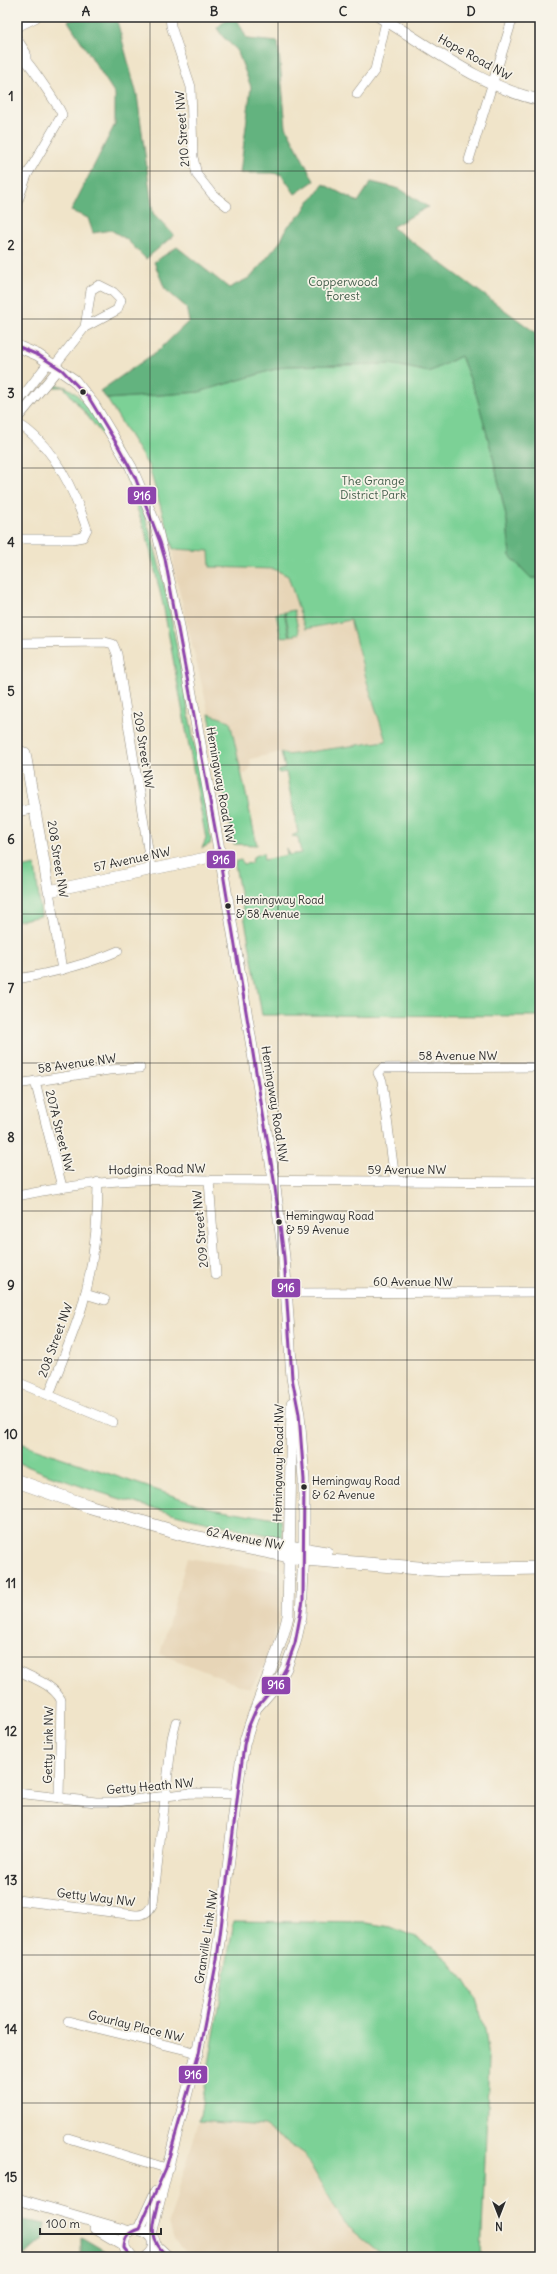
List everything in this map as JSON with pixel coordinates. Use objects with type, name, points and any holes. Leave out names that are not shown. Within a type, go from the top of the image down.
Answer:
[{"type":"main road","name":"62 Avenue NW","points":[[17,1471],[91,1498],[180,1524],[304,1555],[505,1568],[540,1568]]},
{"type":"main road","name":"62 Avenue NW","points":[[17,1481],[88,1506],[185,1535],[290,1552]]},
{"type":"street","points":[[17,26],[35,17]]},
{"type":"street","name":"210 Street NW","points":[[170,17],[191,87],[194,157],[197,175],[212,194],[227,206]]},
{"type":"street","points":[[469,160],[513,17]]},
{"type":"street","points":[[357,94],[375,70],[384,18]]},
{"type":"street","name":"Hope Road NW","points":[[384,18],[492,84],[518,95],[540,100]]},
{"type":"street","points":[[17,39],[26,53],[26,61]]},
{"type":"street","points":[[17,54],[26,61],[44,88],[58,105],[62,114],[27,176],[17,203]]},
{"type":"street","points":[[17,404],[54,365],[86,327],[117,310],[121,300],[113,292],[99,285],[91,290],[86,327]]},
{"type":"street","name":"Hemingway Road NW","points":[[17,346],[54,365],[74,380],[94,405],[131,467],[156,526],[176,610],[220,854],[274,1180],[286,1293],[292,1378],[290,1552]]},
{"type":"street","points":[[17,419],[54,365]]},
{"type":"street","points":[[17,422],[25,427],[47,450],[63,474],[86,529],[83,537],[72,539],[17,538]]},
{"type":"street","name":"209 Street NW","points":[[17,643],[105,642],[113,644],[117,654],[151,868]]},
{"type":"street","name":"208 Street NW","points":[[21,752],[36,808],[62,970]]},
{"type":"street","points":[[17,812],[36,808]]},
{"type":"street","name":"57 Avenue NW","points":[[49,891],[220,854]]},
{"type":"street","points":[[17,979],[62,970],[99,959],[118,950]]},
{"type":"street","name":"58 Avenue NW","points":[[395,1180],[382,1081],[378,1073],[383,1068],[540,1067]]},
{"type":"street","name":"58 Avenue NW","points":[[17,1084],[108,1070],[140,1068]]},
{"type":"street","name":"207A Street NW","points":[[35,1081],[62,1187]]},
{"type":"street","name":"Hodgins Road NW","points":[[17,1196],[62,1187],[98,1182],[162,1178],[274,1180]]},
{"type":"street","name":"209 Street NW","points":[[209,1180],[216,1275]]},
{"type":"street","name":"59 Avenue NW","points":[[274,1180],[540,1182]]},
{"type":"street","name":"208 Street NW","points":[[49,1395],[85,1294],[96,1241],[98,1182]]},
{"type":"street","name":"60 Avenue NW","points":[[286,1293],[540,1292]]},
{"type":"street","name":"208 Street NW","points":[[85,1294],[105,1300]]},
{"type":"street","name":"Hemingway Road NW","points":[[292,1378],[299,1414],[304,1480],[304,1555]]},
{"type":"street","points":[[17,1382],[113,1422]]},
{"type":"street","name":"Granville Link NW","points":[[147,2257],[151,2253],[152,2239],[166,2168],[198,2053],[217,1959],[244,1746],[248,1728],[282,1640],[288,1616],[290,1552]]},
{"type":"street","name":"Granville Link NW","points":[[257,1707],[277,1684],[286,1668],[293,1649],[301,1612],[304,1555]]},
{"type":"street","name":"Getty Link NW","points":[[17,1670],[50,1686],[57,1692],[61,1700],[60,1798]]},
{"type":"street","points":[[166,1795],[172,1738],[176,1722]]},
{"type":"street","name":"Getty Heath NW","points":[[17,1793],[107,1802],[191,1793],[237,1794]]},
{"type":"street","name":"Getty Way NW","points":[[17,1900],[144,1915],[149,1911],[153,1903],[166,1795]]},
{"type":"street","name":"Gourlay Place NW","points":[[68,2021],[198,2053]]},
{"type":"street","points":[[68,2138],[166,2168]]},
{"type":"street","name":"Granville Link NW","points":[[124,2245],[125,2239],[135,2230],[166,2168]]},
{"type":"street","points":[[17,2199],[135,2230],[152,2239],[168,2257]]},
{"type":"street","points":[[56,2210],[105,2232],[124,2245],[126,2252],[131,2257]]},
{"type":"shaded area","points":[[173,549],[209,551],[210,567],[274,569],[288,576],[305,629],[350,619],[368,685],[386,741],[286,755],[281,752],[250,759],[251,766],[247,773],[240,775],[230,721],[209,714],[174,570]]},
{"type":"shaded area","points":[[187,1558],[280,1572],[279,1618],[268,1659],[250,1689],[160,1654]]},
{"type":"shaded area","points":[[199,2121],[264,2126],[304,2154],[345,2224],[380,2254],[379,2257],[196,2257],[180,2248],[173,2237],[169,2222]]},
{"type":"green space","points":[[83,17],[116,17],[137,95],[153,213],[174,235],[146,259],[126,239],[111,230],[93,233],[88,218],[71,211],[115,124],[115,94],[68,21]]},
{"type":"green space","points":[[229,17],[236,17],[247,39],[278,42],[286,127],[314,181],[295,194],[282,175],[273,173],[240,173],[251,87],[237,50],[223,37],[217,28]]},
{"type":"green space","name":"Copperwood Forest","points":[[371,182],[400,189],[428,207],[392,227],[540,336],[540,578],[531,578],[510,556],[507,521],[493,457],[477,397],[461,356],[429,372],[391,364],[286,366],[199,392],[107,399],[100,391],[159,350],[189,321],[186,307],[165,289],[154,262],[177,247],[229,288],[251,277],[280,242],[288,226],[302,213],[309,201],[315,196],[323,184],[358,202]]},
{"type":"green space","name":"The Grange District Park","points":[[461,356],[477,397],[493,457],[507,521],[510,556],[531,578],[540,578],[540,1016],[262,1015],[235,865],[236,861],[241,860],[244,864],[252,863],[253,857],[263,853],[264,860],[287,855],[286,848],[289,855],[301,853],[298,837],[292,836],[298,833],[286,772],[279,773],[278,771],[285,768],[281,752],[287,755],[386,741],[368,685],[350,620],[305,629],[288,576],[274,569],[210,567],[209,551],[173,549],[149,467],[107,399],[199,392],[286,366],[391,364],[429,372]]},
{"type":"green space","points":[[56,385],[62,386],[67,388],[77,394],[92,413],[111,442],[127,472],[151,536],[175,636],[211,840],[210,844],[202,848],[206,839],[164,609],[147,537],[124,471],[109,443],[64,387],[53,387]]},
{"type":"green space","points":[[294,610],[299,634],[290,636],[285,612]]},
{"type":"green space","points":[[284,612],[289,636],[281,638],[276,614]]},
{"type":"green space","points":[[209,714],[230,721],[257,845],[234,844]]},
{"type":"green space","points":[[35,865],[41,916],[17,921],[17,869]]},
{"type":"green space","points":[[17,1441],[206,1507],[281,1520],[283,1538],[215,1524],[148,1507],[82,1487],[49,1475],[17,1462]]},
{"type":"green space","points":[[234,1921],[366,1923],[391,1927],[415,1937],[433,1948],[448,1961],[464,1979],[476,1999],[485,2029],[489,2059],[481,2257],[379,2257],[380,2253],[345,2224],[304,2154],[264,2126],[199,2121]]},
{"type":"green space","points":[[17,2219],[46,2224],[42,2240],[23,2257],[17,2257]]},
{"type":"green space","points":[[81,2237],[115,2257],[81,2257]]},
{"type":"transit line","name":"916","points":[[17,346],[40,356],[62,370],[89,398],[135,477],[165,559],[220,855],[274,1180],[284,1257],[292,1378],[299,1414],[304,1480],[303,1601],[295,1643],[286,1668],[277,1684],[257,1707],[248,1728],[244,1745],[217,1959],[199,2053],[166,2168],[139,2229],[130,2233],[126,2238],[124,2248],[131,2257]]},
{"type":"transit line","name":"916","points":[[159,2202],[153,2231],[154,2238],[161,2250],[168,2257]]},
{"type":"place","name":"Hemingway Road & 58 Avenue","points":[[228,906]]},
{"type":"place","name":"Hemingway Road & 59 Avenue","points":[[279,1222]]},
{"type":"place","name":"Hemingway Road & 62 Avenue","points":[[304,1487]]}]
